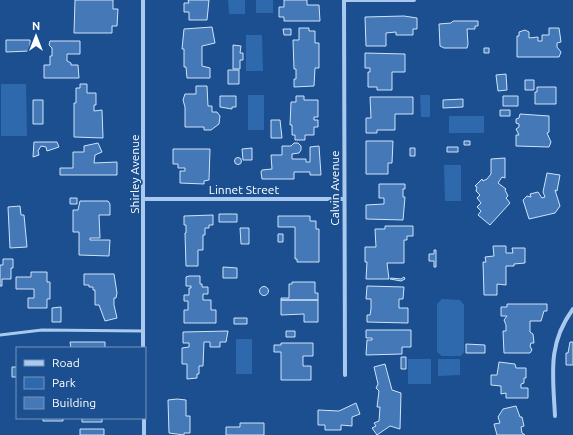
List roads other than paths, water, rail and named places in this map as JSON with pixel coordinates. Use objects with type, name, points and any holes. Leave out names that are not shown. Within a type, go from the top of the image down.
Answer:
[{"type":"street","name":"Shirley Avenue","points":[[143,0],[144,347]]},
{"type":"street","points":[[344,0],[414,0]]},
{"type":"street","name":"Calvin Avenue","points":[[344,0],[345,375]]},
{"type":"street","name":"Linnet Street","points":[[144,199],[344,199]]},
{"type":"street","points":[[555,416],[552,367],[555,342],[562,323],[573,309]]},
{"type":"street","points":[[144,419],[144,435]]},
{"type":"lane","points":[[0,335],[42,330],[143,331]]}]
